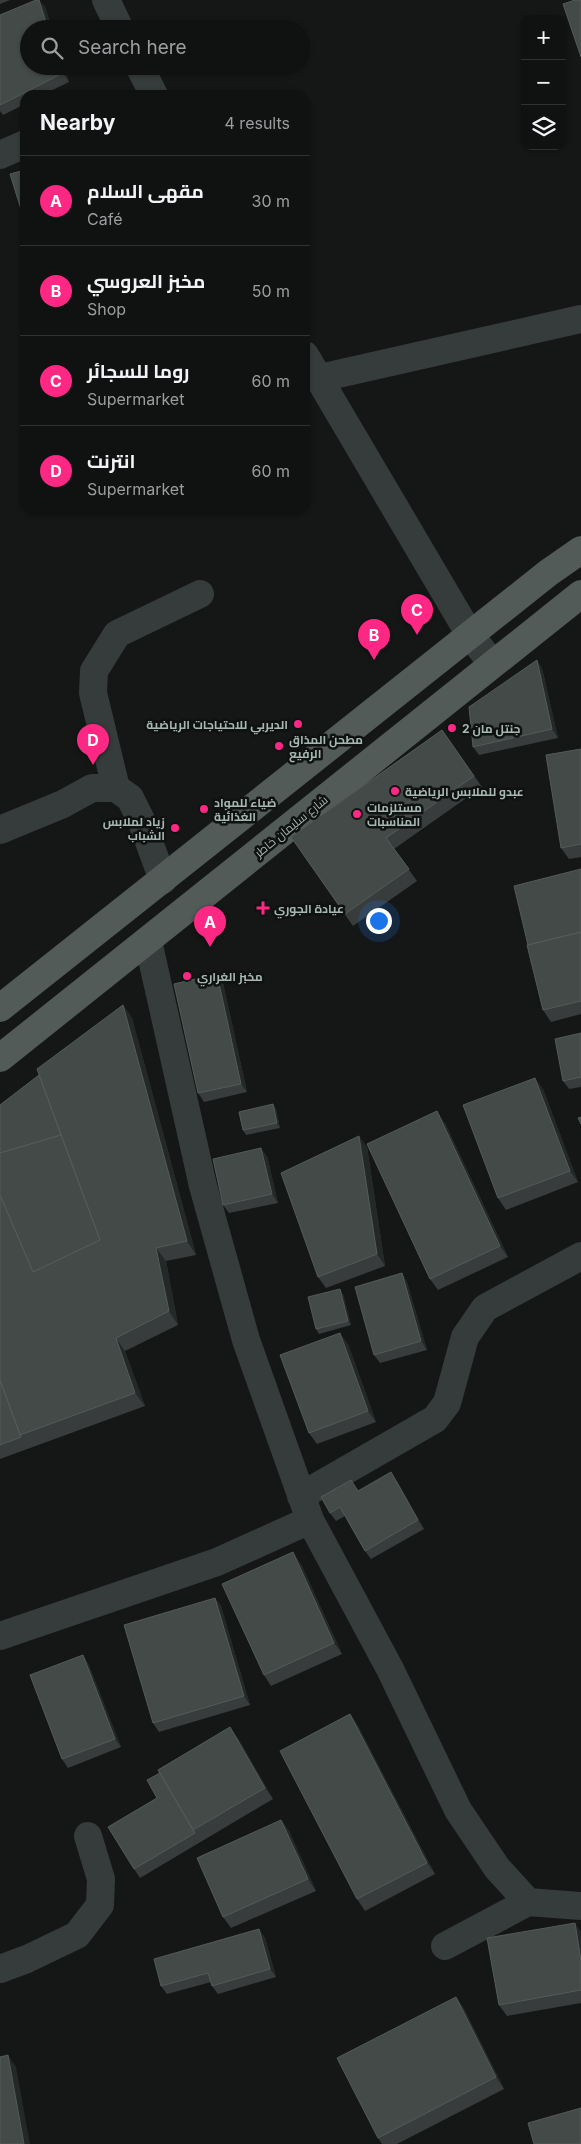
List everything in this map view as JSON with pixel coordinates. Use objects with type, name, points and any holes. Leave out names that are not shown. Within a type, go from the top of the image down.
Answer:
[{"type":"main road","points":[[0,1008],[470,635],[581,550]]},
{"type":"main road","name":"شارع سليمان خاطر","points":[[0,1058],[492,663],[581,594]]},
{"type":"street","points":[[106,0],[116,20]]},
{"type":"street","points":[[0,155],[20,146]]},
{"type":"street","points":[[320,378],[581,319]]},
{"type":"street","points":[[310,363],[470,635],[492,663]]},
{"type":"street","points":[[116,788],[93,693],[94,671],[117,634],[200,594]]},
{"type":"street","points":[[0,830],[64,804],[92,788],[116,788],[130,798],[134,805],[163,880]]},
{"type":"street","points":[[148,941],[203,1186],[246,1340],[305,1508],[390,1669],[458,1810],[497,1868],[528,1902]]},
{"type":"street","points":[[0,1636],[216,1562],[305,1508],[435,1419],[447,1403],[464,1337],[485,1308],[581,1256]]},
{"type":"street","points":[[0,1969],[27,1959],[77,1935],[100,1905],[101,1879],[88,1836]]},
{"type":"street","points":[[445,1946],[528,1902],[581,1906]]},
{"type":"building","points":[[39,0],[45,20],[20,20],[20,75],[59,75],[30,90],[20,90],[20,95],[0,105],[0,15]]},
{"type":"building","points":[[581,0],[581,57],[563,4]]},
{"type":"building","points":[[20,171],[20,206],[10,174]]},
{"type":"building","points":[[537,660],[552,729],[473,747],[469,707]]},
{"type":"building","points":[[442,730],[474,776],[386,838],[409,869],[345,914],[291,837]]},
{"type":"building","points":[[581,749],[581,844],[561,848],[546,755]]},
{"type":"building","points":[[581,869],[581,932],[528,945],[514,886]]},
{"type":"building","points":[[581,932],[581,1001],[543,1010],[527,945]]},
{"type":"building","points":[[217,974],[241,1084],[198,1093],[174,984]]},
{"type":"building","points":[[123,1005],[187,1241],[156,1248],[169,1311],[116,1338],[135,1393],[20,1435],[0,1380],[0,1195],[33,1272],[100,1240],[37,1069]]},
{"type":"building","points":[[581,1033],[581,1077],[563,1081],[555,1039]]},
{"type":"building","points":[[39,1075],[61,1135],[0,1153],[0,1105]]},
{"type":"building","points":[[535,1078],[570,1171],[498,1198],[463,1105]]},
{"type":"building","points":[[273,1104],[277,1123],[243,1130],[239,1112]]},
{"type":"building","points":[[437,1111],[500,1246],[430,1279],[367,1144]]},
{"type":"building","points":[[61,1135],[100,1240],[33,1272],[0,1195],[0,1153]]},
{"type":"building","points":[[359,1136],[377,1254],[318,1277],[281,1173]]},
{"type":"building","points":[[261,1148],[272,1194],[223,1205],[213,1159]]},
{"type":"building","points":[[402,1273],[421,1341],[374,1355],[355,1287]]},
{"type":"building","points":[[340,1289],[348,1321],[316,1329],[308,1297]]},
{"type":"building","points":[[340,1333],[368,1411],[309,1433],[280,1355]]},
{"type":"building","points":[[0,1380],[21,1437],[0,1445]]},
{"type":"building","points":[[391,1472],[418,1520],[365,1551],[340,1507],[330,1513],[321,1497],[351,1480],[358,1491]]},
{"type":"building","points":[[293,1552],[334,1643],[264,1675],[222,1584]]},
{"type":"building","points":[[215,1598],[244,1696],[153,1723],[124,1625]]},
{"type":"building","points":[[83,1655],[115,1739],[62,1759],[30,1675]]},
{"type":"building","points":[[350,1714],[427,1863],[357,1899],[280,1751]]},
{"type":"building","points":[[230,1727],[265,1788],[193,1830],[158,1770]]},
{"type":"building","points":[[160,1773],[195,1833],[134,1869],[108,1827],[157,1798],[147,1780]]},
{"type":"building","points":[[281,1820],[308,1879],[223,1917],[197,1858]]},
{"type":"building","points":[[575,1923],[581,1960],[581,1990],[499,2005],[487,1938]]},
{"type":"building","points":[[259,1929],[270,1969],[212,1986],[208,1973],[161,1986],[154,1959]]},
{"type":"building","points":[[456,1997],[496,2077],[378,2138],[337,2058]]},
{"type":"building","points":[[8,2055],[24,2144],[0,2144],[0,2057]]},
{"type":"building","points":[[581,2108],[581,2144],[534,2144],[528,2123]]},
{"type":"place","name":"روما للسجائر","points":[[417,635]]},
{"type":"place","name":"مخبز العروسي","points":[[374,660]]},
{"type":"place","name":"الديربي للاحتياجات الرياضية","points":[[298,724]]},
{"type":"place","name":"جنتل مان 2","points":[[452,728]]},
{"type":"place","name":"مطحن المذاق الرفيع","points":[[279,746]]},
{"type":"place","name":"انترنت","points":[[93,765]]},
{"type":"place","name":"عبدو للملابس الرياضية","points":[[395,791]]},
{"type":"place","name":"ضياء للمواد الغذائية","points":[[204,809]]},
{"type":"place","name":"مستلزمات المناسبات","points":[[357,814]]},
{"type":"place","name":"زياد لملابس الشباب","points":[[175,828]]},
{"type":"place","name":"عيادة الجوري","points":[[263,908]]},
{"type":"place","name":"مقهى السلام","points":[[210,947]]},
{"type":"place","name":"مخبز الغراري","points":[[187,976]]}]
